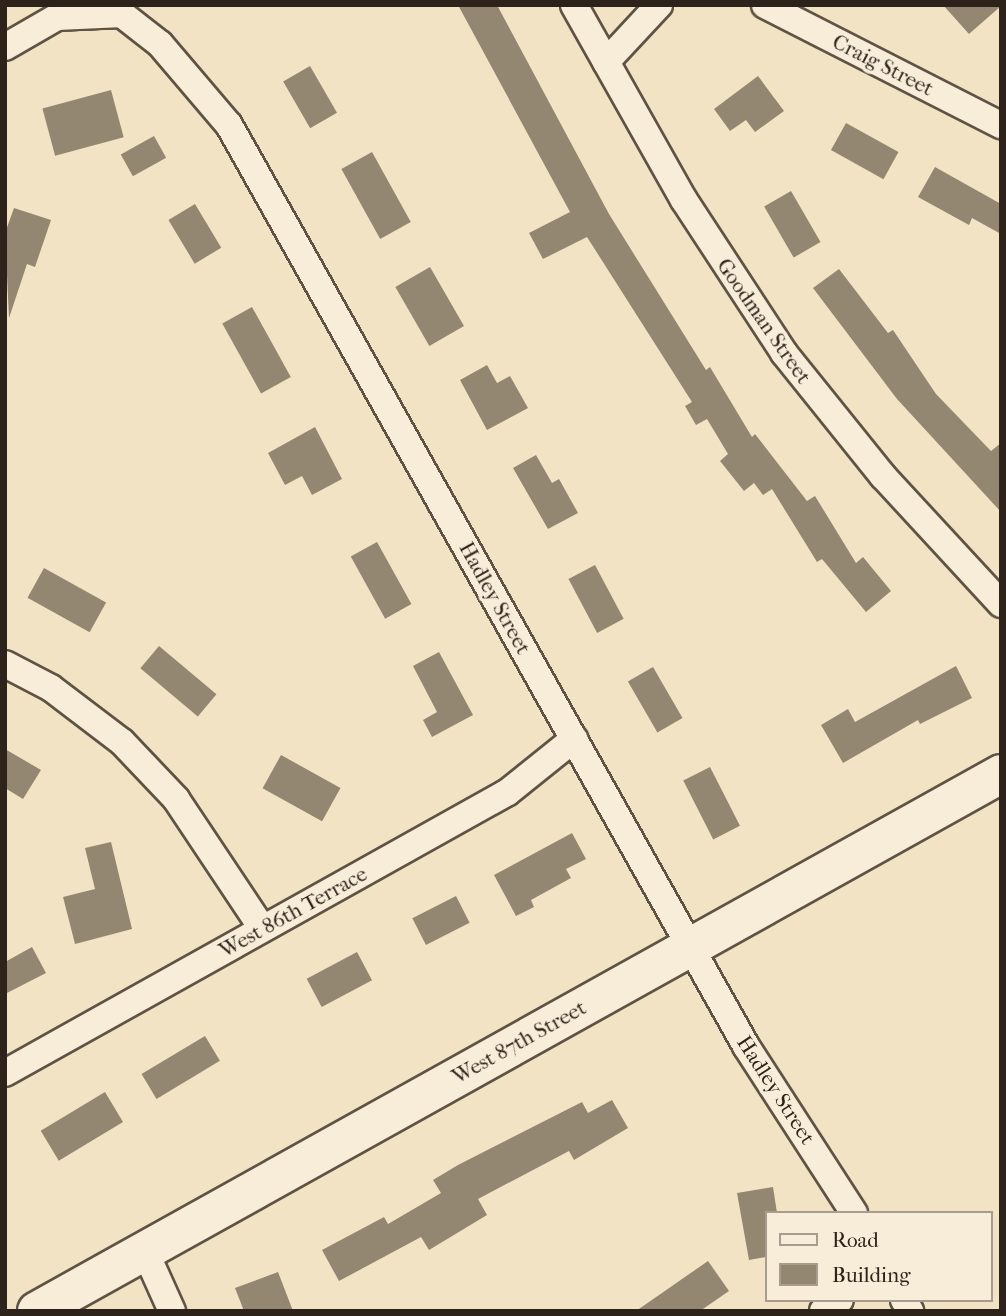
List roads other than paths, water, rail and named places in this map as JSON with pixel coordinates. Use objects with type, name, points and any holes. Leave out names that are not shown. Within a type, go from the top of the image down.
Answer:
[{"type":"street","name":"Goodman Street","points":[[574,5],[691,211],[784,353],[883,476],[1001,604]]},
{"type":"street","points":[[606,62],[659,5]]},
{"type":"street","name":"Craig Street","points":[[765,5],[1000,124]]},
{"type":"street","points":[[5,47],[57,18],[116,10]]},
{"type":"street","name":"Hadley Street","points":[[116,10],[160,44],[229,125],[746,1046],[853,1211]]},
{"type":"street","points":[[5,664],[51,688],[122,742],[176,799],[262,928]]},
{"type":"street","name":"West 86th Terrace","points":[[5,1073],[508,792],[574,739]]},
{"type":"street","name":"West 87th Street","points":[[37,1311],[1001,774]]},
{"type":"street","points":[[145,1251],[172,1311]]}]
